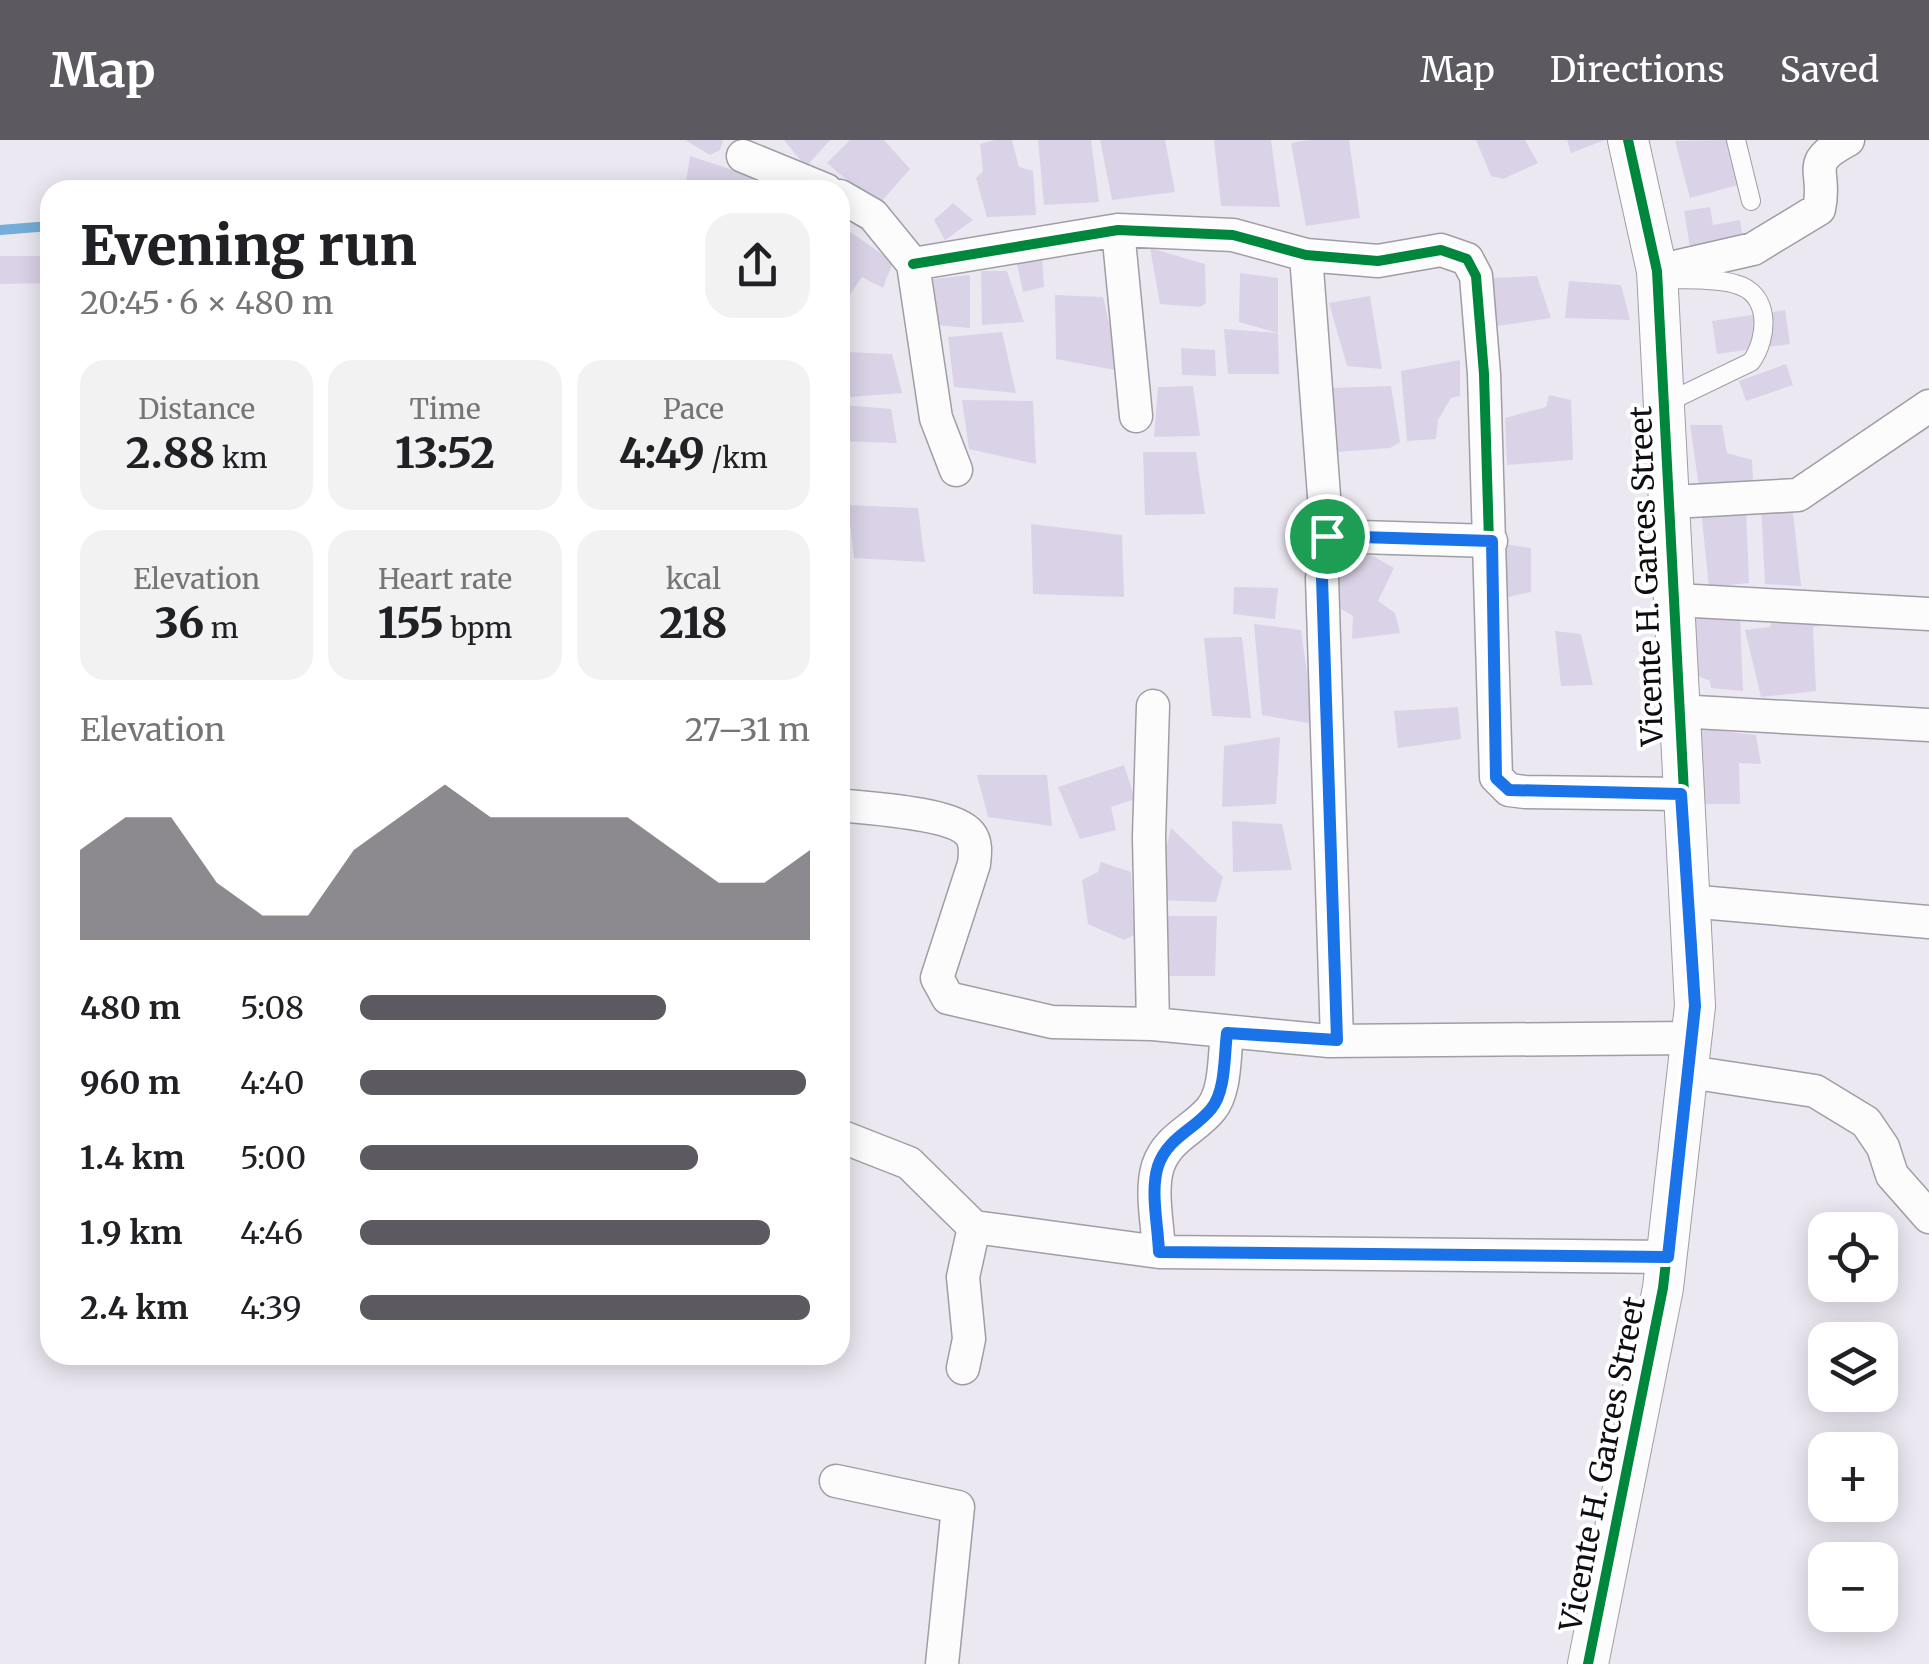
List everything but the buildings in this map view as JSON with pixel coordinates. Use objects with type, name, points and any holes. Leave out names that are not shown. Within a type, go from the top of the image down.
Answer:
[{"type":"street","name":"Vicente H. Garces Street","points":[[1588,1664],[1668,1257],[1695,1006],[1677,712],[1672,502],[1657,274],[1628,140]]},
{"type":"street","points":[[1657,274],[1753,250],[1818,209],[1822,197],[1817,168],[1824,152],[1848,140]]},
{"type":"street","points":[[743,156],[802,180]]},
{"type":"street","points":[[850,202],[873,216],[914,264],[936,418],[956,470]]},
{"type":"street","points":[[914,264],[1118,230],[1233,234],[1306,254],[1378,261],[1441,250],[1467,259],[1476,276],[1492,541],[1496,778],[1509,790],[1524,792],[1681,794]]},
{"type":"street","points":[[1118,230],[1136,416]]},
{"type":"street","points":[[1306,254],[1327,536],[1322,578],[1337,1040]]},
{"type":"street","points":[[1672,502],[1798,495],[1929,406]]},
{"type":"street","points":[[1327,536],[1492,541]]},
{"type":"street","points":[[1676,600],[1929,614]]},
{"type":"street","points":[[1153,706],[1148,837],[1153,1024]]},
{"type":"street","points":[[1677,712],[1929,725]]},
{"type":"street","points":[[850,806],[937,818],[970,834],[976,847],[974,864],[937,978],[948,998],[1052,1022],[1153,1024],[1337,1040],[1691,1055],[1816,1091],[1866,1122],[1883,1147],[1892,1176],[1929,1217]]},
{"type":"street","points":[[1688,901],[1929,922]]},
{"type":"street","points":[[1159,1252],[1154,1188],[1159,1164],[1178,1134],[1212,1109],[1220,1094],[1227,1033]]},
{"type":"street","points":[[850,1140],[908,1163],[974,1227],[1159,1252],[1668,1257]]},
{"type":"street","points":[[962,1368],[968,1339],[963,1277],[974,1227]]},
{"type":"street","points":[[836,1481],[958,1507],[942,1664]]},
{"type":"lane","points":[[1736,140],[1750,201]]},
{"type":"lane","points":[[1657,274],[1738,284],[1756,300],[1764,325],[1759,351],[1750,362],[1666,403]]},
{"type":"waterway","points":[[0,230],[40,227]]},
{"type":"cycle path","points":[[1588,1664],[1663,1288],[1695,1006],[1657,271],[1628,140]]},
{"type":"cycle path","points":[[913,264],[1118,230],[1233,235],[1306,255],[1378,261],[1441,250],[1467,259],[1476,276],[1484,374],[1496,777],[1509,790],[1525,792],[1681,794]]},
{"type":"route","points":[[1327,536],[1492,541],[1496,778],[1509,790],[1681,794],[1695,1006],[1668,1257],[1159,1252],[1154,1188],[1159,1164],[1178,1134],[1212,1109],[1220,1094],[1227,1033],[1337,1040],[1322,578],[1327,536]]}]
